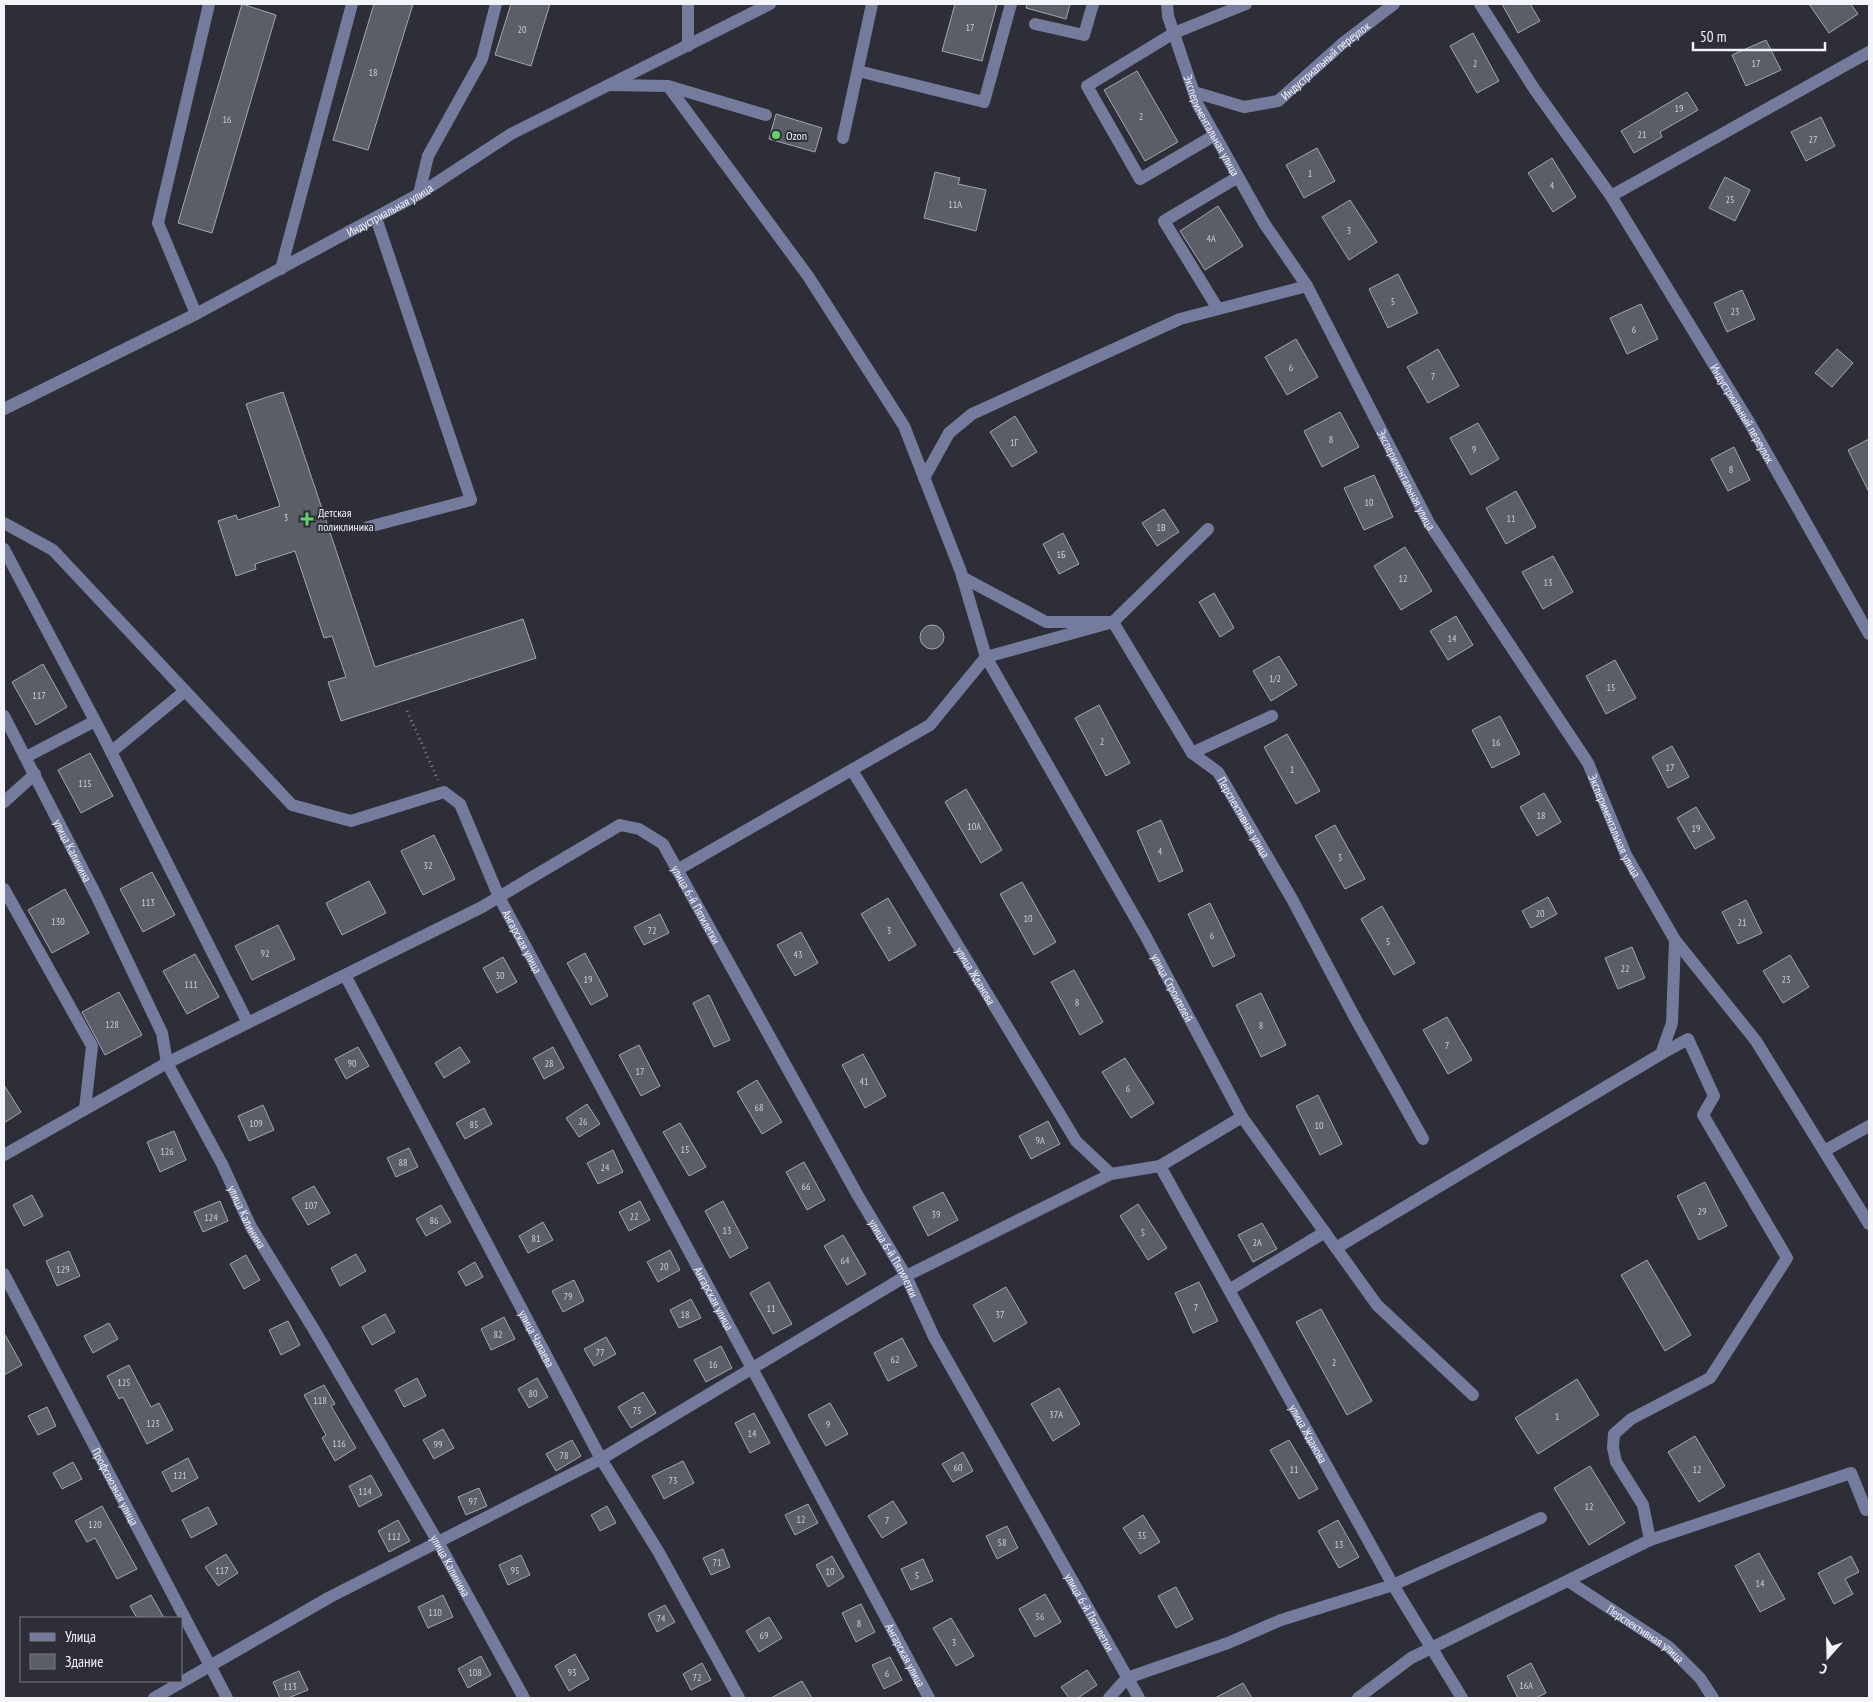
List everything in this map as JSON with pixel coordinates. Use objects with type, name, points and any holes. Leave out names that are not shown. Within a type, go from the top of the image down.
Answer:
[{"type":"street","points":[[196,314],[158,223],[210,4]]},
{"type":"street","points":[[281,269],[352,4]]},
{"type":"street","points":[[419,194],[428,156],[482,59],[496,4]]},
{"type":"street","points":[[688,4],[688,46]]},
{"type":"street","name":"Индустриальная улица","points":[[4,409],[196,314],[376,218],[419,194],[511,134],[770,4]]},
{"type":"street","points":[[843,138],[872,4]]},
{"type":"street","points":[[858,71],[984,102],[1011,4]]},
{"type":"street","points":[[1035,24],[1084,35],[1093,4]]},
{"type":"street","name":"Экспериментальная улица","points":[[1167,4],[1168,16],[1198,105],[1264,223],[1307,286],[1429,523],[1588,763],[1626,855],[1675,940],[1756,1041],[1869,1224]]},
{"type":"street","points":[[1215,135],[1140,179],[1087,86],[1174,33],[1246,4]]},
{"type":"street","name":"Индустриальный переулок","points":[[1194,92],[1244,107],[1278,101],[1343,43],[1394,4]]},
{"type":"street","name":"Индустриальный переулок","points":[[1480,4],[1535,90],[1611,196],[1749,422],[1869,634]]},
{"type":"street","points":[[1611,196],[1869,52]]},
{"type":"street","points":[[609,85],[668,86],[766,115]]},
{"type":"street","name":"улица Строителей","points":[[668,86],[808,276],[904,426],[962,577],[986,657],[1145,936],[1242,1117],[1377,1305],[1473,1395]]},
{"type":"street","points":[[1218,309],[1164,221],[1238,177]]},
{"type":"street","points":[[368,528],[471,500],[376,218]]},
{"type":"street","points":[[924,478],[949,433],[972,414],[1180,319],[1307,286]]},
{"type":"street","points":[[4,523],[53,550],[292,805],[351,821],[444,792]]},
{"type":"street","points":[[677,870],[930,725],[986,657],[1113,622],[1208,529]]},
{"type":"street","points":[[4,549],[111,752],[248,1023]]},
{"type":"street","points":[[962,577],[1046,622],[1113,622]]},
{"type":"street","name":"Перспективная улица","points":[[1113,622],[1192,753],[1218,772],[1292,899],[1354,1016],[1423,1139]]},
{"type":"street","points":[[111,752],[185,691]]},
{"type":"street","name":"улица Калинина","points":[[4,716],[96,896],[162,1033],[167,1063],[222,1164],[251,1227],[304,1312],[438,1542],[524,1698]]},
{"type":"street","points":[[1192,753],[1272,716]]},
{"type":"street","points":[[26,757],[95,721]]},
{"type":"street","name":"улица Жданова","points":[[852,770],[1076,1141],[1111,1174]]},
{"type":"street","points":[[4,802],[35,774]]},
{"type":"street","name":"Ангарская улица","points":[[444,792],[460,804],[499,896],[930,1698]]},
{"type":"street","name":"улица 6-й Пятилетки","points":[[499,896],[620,826],[639,829],[663,844],[857,1194],[906,1276],[934,1337],[1139,1698]]},
{"type":"street","points":[[4,889],[92,1046],[85,1109]]},
{"type":"street","points":[[4,1155],[167,1063],[482,907],[499,896]]},
{"type":"street","points":[[1661,1054],[1672,1023],[1675,940]]},
{"type":"street","name":"улица Чапаева","points":[[345,974],[602,1459],[658,1551],[739,1698]]},
{"type":"street","points":[[1336,1248],[1688,1039],[1714,1096],[1703,1115],[1787,1258],[1710,1378],[1631,1419],[1614,1434],[1613,1448],[1616,1462],[1643,1505],[1650,1540]]},
{"type":"street","points":[[182,1681],[330,1598],[602,1459],[906,1276],[1111,1174],[1160,1166],[1242,1117]]},
{"type":"street","points":[[1824,1151],[1869,1126]]},
{"type":"street","name":"улица Жданова","points":[[1160,1166],[1393,1585],[1462,1698]]},
{"type":"street","points":[[1229,1290],[1325,1232]]},
{"type":"street","name":"Профсоюзная улица","points":[[4,1274],[227,1698]]},
{"type":"street","points":[[1358,1698],[1411,1658],[1650,1540],[1851,1473],[1866,1510]]},
{"type":"street","points":[[1109,1698],[1127,1678],[1228,1643],[1281,1620],[1393,1585],[1541,1518]]},
{"type":"street","name":"Перспективная улица","points":[[1568,1581],[1669,1647],[1700,1678],[1713,1698]]},
{"type":"street","points":[[154,1698],[181,1682]]},
{"type":"path","points":[[407,711],[444,792]]},
{"type":"building","points":[[242,4],[276,15],[212,233],[178,223]]},
{"type":"building","points":[[374,4],[413,4],[368,150],[333,140]]},
{"type":"building","points":[[511,4],[550,4],[531,66],[495,55]]},
{"type":"building","points":[[955,4],[997,4],[982,61],[942,51]]},
{"type":"building","points":[[1027,4],[1070,4],[1066,19],[1026,8]]},
{"type":"building","points":[[1502,4],[1530,4],[1540,21],[1518,33]]},
{"type":"building","points":[[1809,4],[1851,4],[1858,14],[1829,33]]},
{"type":"building","points":[[1473,33],[1499,81],[1477,93],[1450,46]]},
{"type":"building","points":[[1766,40],[1781,70],[1746,86],[1732,55]]},
{"type":"building","points":[[1137,71],[1178,142],[1145,161],[1104,90]]},
{"type":"building","points":[[1687,92],[1698,110],[1660,132],[1662,137],[1634,153],[1621,131]]},
{"type":"building","points":[[776,114],[822,128],[815,152],[769,139]]},
{"type":"building","points":[[1821,117],[1835,146],[1806,161],[1791,132]]},
{"type":"building","points":[[1317,148],[1335,181],[1304,198],[1286,165]]},
{"type":"building","points":[[1552,158],[1576,197],[1553,212],[1528,173]]},
{"type":"building","points":[[935,172],[960,178],[958,184],[986,190],[976,231],[924,218]]},
{"type":"building","points":[[1725,177],[1750,190],[1735,221],[1709,208]]},
{"type":"building","points":[[1350,200],[1377,242],[1349,260],[1322,217]]},
{"type":"building","points":[[1218,206],[1243,246],[1205,270],[1180,231]]},
{"type":"building","points":[[1398,274],[1418,313],[1388,328],[1369,289]]},
{"type":"building","points":[[1742,290],[1755,319],[1727,332],[1714,303]]},
{"type":"building","points":[[1641,304],[1658,339],[1627,354],[1610,318]]},
{"type":"building","points":[[1296,339],[1318,377],[1287,395],[1265,357]]},
{"type":"building","points":[[1438,349],[1459,386],[1428,403],[1407,367]]},
{"type":"building","points":[[1837,349],[1853,363],[1832,387],[1815,373]]},
{"type":"building","points":[[283,392],[375,667],[523,619],[536,658],[341,721],[328,682],[346,677],[332,636],[324,638],[295,551],[255,564],[256,569],[236,576],[218,521],[236,515],[238,520],[280,506],[246,404]]},
{"type":"building","points":[[1340,412],[1359,447],[1322,467],[1304,431]]},
{"type":"building","points":[[1015,416],[1037,452],[1012,467],[990,432]]},
{"type":"building","points":[[1478,423],[1499,459],[1471,475],[1450,438]]},
{"type":"building","points":[[1869,439],[1869,492],[1848,450]]},
{"type":"building","points":[[1734,447],[1750,480],[1728,491],[1711,459]]},
{"type":"building","points":[[1374,475],[1393,517],[1364,530],[1344,488]]},
{"type":"building","points":[[1516,491],[1536,527],[1506,544],[1486,508]]},
{"type":"building","points":[[1164,509],[1179,532],[1157,546],[1142,523]]},
{"type":"building","points":[[1063,533],[1079,564],[1059,574],[1043,544]]},
{"type":"building","points":[[1405,547],[1432,591],[1401,610],[1374,566]]},
{"type":"building","points":[[1553,556],[1573,592],[1543,609],[1522,572]]},
{"type":"building","points":[[1214,593],[1234,628],[1220,637],[1199,602]]},
{"type":"building","points":[[1456,616],[1473,645],[1448,660],[1430,631]]},
{"type":"building","points":[[932,625],[941,628],[944,637],[941,646],[932,649],[923,646],[920,637],[923,628]]},
{"type":"building","points":[[1279,656],[1297,685],[1271,701],[1253,671]]},
{"type":"building","points":[[1615,660],[1636,698],[1606,714],[1586,676]]},
{"type":"building","points":[[43,664],[67,707],[36,725],[12,682]]},
{"type":"building","points":[[1099,705],[1130,763],[1106,776],[1075,718]]},
{"type":"building","points":[[1500,716],[1520,754],[1492,768],[1472,730]]},
{"type":"building","points":[[1287,734],[1320,791],[1296,804],[1264,747]]},
{"type":"building","points":[[1672,746],[1689,777],[1668,788],[1652,757]]},
{"type":"building","points":[[90,753],[113,796],[81,813],[58,770]]},
{"type":"building","points":[[966,789],[1002,850],[981,863],[945,802]]},
{"type":"building","points":[[1544,793],[1561,822],[1537,836],[1520,807]]},
{"type":"building","points":[[1696,807],[1715,838],[1695,849],[1677,818]]},
{"type":"building","points":[[1161,820],[1183,871],[1159,882],[1137,831]]},
{"type":"building","points":[[1335,825],[1365,879],[1345,889],[1315,836]]},
{"type":"building","points":[[434,835],[455,879],[423,895],[401,851]]},
{"type":"building","points":[[152,872],[175,915],[143,932],[120,889]]},
{"type":"building","points":[[369,881],[386,913],[342,935],[326,903]]},
{"type":"building","points":[[1022,882],[1056,942],[1034,955],[1000,894]]},
{"type":"building","points":[[65,889],[89,933],[52,953],[28,910]]},
{"type":"building","points":[[1548,897],[1557,914],[1531,928],[1522,911]]},
{"type":"building","points":[[888,898],[916,945],[889,961],[861,914]]},
{"type":"building","points":[[1746,900],[1762,933],[1738,944],[1722,912]]},
{"type":"building","points":[[1210,903],[1235,956],[1213,967],[1188,914]]},
{"type":"building","points":[[1382,906],[1415,963],[1394,975],[1361,919]]},
{"type":"building","points":[[660,914],[669,933],[644,945],[634,927]]},
{"type":"building","points":[[278,925],[295,959],[252,980],[235,946]]},
{"type":"building","points":[[801,932],[818,963],[795,976],[777,945]]},
{"type":"building","points":[[1632,947],[1645,978],[1618,989],[1605,958]]},
{"type":"building","points":[[585,953],[608,996],[591,1005],[567,963]]},
{"type":"building","points":[[195,954],[219,997],[187,1014],[163,971]]},
{"type":"building","points":[[1790,955],[1809,987],[1783,1003],[1763,971]]},
{"type":"building","points":[[503,957],[517,982],[497,993],[483,968]]},
{"type":"building","points":[[1074,970],[1103,1022],[1080,1035],[1051,982]]},
{"type":"building","points":[[119,992],[142,1035],[105,1055],[82,1012]]},
{"type":"building","points":[[1261,993],[1286,1045],[1261,1057],[1236,1005]]},
{"type":"building","points":[[709,995],[730,1040],[714,1047],[693,1003]]},
{"type":"building","points":[[1447,1017],[1472,1060],[1448,1074],[1423,1030]]},
{"type":"building","points":[[639,1045],[660,1086],[641,1096],[619,1055]]},
{"type":"building","points":[[358,1047],[369,1066],[346,1079],[335,1059]]},
{"type":"building","points":[[460,1047],[470,1062],[444,1078],[435,1063]]},
{"type":"building","points":[[553,1047],[564,1068],[544,1079],[533,1058]]},
{"type":"building","points":[[863,1054],[886,1096],[865,1108],[842,1065]]},
{"type":"building","points":[[1125,1058],[1154,1103],[1131,1118],[1102,1072]]},
{"type":"building","points":[[757,1080],[782,1122],[762,1134],[737,1092]]},
{"type":"building","points":[[4,1085],[21,1112],[4,1123]]},
{"type":"building","points":[[1318,1095],[1342,1144],[1320,1155],[1296,1106]]},
{"type":"building","points":[[587,1104],[600,1124],[579,1137],[566,1118]]},
{"type":"building","points":[[263,1105],[274,1130],[249,1141],[238,1116]]},
{"type":"building","points":[[484,1108],[492,1124],[465,1139],[456,1123]]},
{"type":"building","points":[[1048,1121],[1060,1144],[1031,1159],[1019,1136]]},
{"type":"building","points":[[680,1123],[706,1167],[689,1176],[663,1132]]},
{"type":"building","points":[[174,1131],[186,1160],[160,1172],[147,1142]]},
{"type":"building","points":[[409,1148],[418,1167],[396,1177],[387,1158]]},
{"type":"building","points":[[613,1150],[623,1172],[598,1184],[587,1163]]},
{"type":"building","points":[[804,1162],[825,1200],[807,1210],[786,1172]]},
{"type":"building","points":[[1705,1182],[1727,1226],[1699,1240],[1677,1196]]},
{"type":"building","points":[[314,1186],[330,1213],[308,1225],[292,1198]]},
{"type":"building","points":[[943,1192],[958,1220],[928,1236],[913,1207]]},
{"type":"building","points":[[32,1195],[43,1216],[24,1226],[13,1205]]},
{"type":"building","points":[[220,1201],[228,1221],[203,1232],[194,1212]]},
{"type":"building","points":[[640,1201],[650,1220],[629,1231],[619,1212]]},
{"type":"building","points":[[723,1201],[748,1248],[730,1258],[705,1211]]},
{"type":"building","points":[[1138,1204],[1167,1248],[1148,1260],[1120,1216]]},
{"type":"building","points":[[441,1205],[451,1222],[426,1236],[416,1219]]},
{"type":"building","points":[[543,1222],[553,1240],[528,1253],[519,1236]]},
{"type":"building","points":[[1262,1223],[1277,1249],[1253,1262],[1238,1235]]},
{"type":"building","points":[[843,1235],[866,1274],[847,1285],[824,1246]]},
{"type":"building","points":[[670,1250],[680,1270],[658,1282],[647,1262]]},
{"type":"building","points":[[69,1251],[80,1276],[57,1286],[46,1261]]},
{"type":"building","points":[[356,1254],[366,1271],[340,1286],[331,1268]]},
{"type":"building","points":[[246,1255],[260,1280],[244,1289],[230,1264]]},
{"type":"building","points":[[1647,1260],[1691,1335],[1665,1351],[1621,1275]]},
{"type":"building","points":[[475,1262],[483,1277],[466,1286],[458,1272]]},
{"type":"building","points":[[574,1280],[584,1301],[563,1312],[552,1291]]},
{"type":"building","points":[[769,1282],[792,1324],[773,1334],[750,1293]]},
{"type":"building","points":[[1199,1282],[1218,1321],[1193,1333],[1175,1293]]},
{"type":"building","points":[[1006,1287],[1027,1323],[994,1342],[973,1305]]},
{"type":"building","points":[[691,1299],[701,1318],[679,1328],[670,1310]]},
{"type":"building","points":[[1321,1309],[1372,1401],[1347,1415],[1296,1322]]},
{"type":"building","points":[[385,1314],[395,1332],[372,1345],[362,1327]]},
{"type":"building","points":[[504,1317],[515,1339],[491,1350],[481,1329]]},
{"type":"building","points":[[288,1321],[300,1345],[281,1355],[269,1330]]},
{"type":"building","points":[[109,1323],[118,1339],[93,1353],[84,1336]]},
{"type":"building","points":[[4,1333],[22,1365],[4,1375]]},
{"type":"building","points":[[606,1337],[616,1354],[594,1366],[584,1349]]},
{"type":"building","points":[[902,1338],[917,1366],[888,1381],[874,1353]]},
{"type":"building","points":[[721,1346],[732,1368],[706,1382],[694,1360]]},
{"type":"building","points":[[129,1365],[151,1407],[159,1403],[173,1430],[147,1444],[123,1397],[119,1399],[107,1376]]},
{"type":"building","points":[[417,1378],[426,1396],[404,1407],[395,1390]]},
{"type":"building","points":[[537,1378],[548,1397],[529,1408],[518,1389]]},
{"type":"building","points":[[1577,1379],[1599,1415],[1538,1454],[1515,1418]]},
{"type":"building","points":[[324,1385],[335,1404],[331,1406],[356,1448],[335,1461],[322,1438],[326,1435],[304,1395]]},
{"type":"building","points":[[1059,1388],[1080,1424],[1053,1441],[1031,1404]]},
{"type":"building","points":[[643,1392],[656,1413],[631,1428],[618,1407]]},
{"type":"building","points":[[830,1403],[848,1434],[826,1446],[808,1415]]},
{"type":"building","points":[[47,1407],[56,1426],[38,1435],[28,1416]]},
{"type":"building","points":[[754,1413],[770,1443],[750,1453],[735,1423]]},
{"type":"building","points":[[443,1429],[454,1448],[434,1459],[423,1440]]},
{"type":"building","points":[[1695,1436],[1725,1486],[1699,1502],[1668,1452]]},
{"type":"building","points":[[572,1440],[581,1456],[556,1471],[546,1454]]},
{"type":"building","points":[[1289,1440],[1318,1489],[1299,1499],[1270,1450]]},
{"type":"building","points":[[963,1452],[973,1471],[953,1482],[942,1464]]},
{"type":"building","points":[[188,1458],[198,1478],[172,1492],[162,1472]]},
{"type":"building","points":[[683,1461],[694,1483],[664,1499],[652,1476]]},
{"type":"building","points":[[73,1462],[82,1479],[62,1489],[53,1473]]},
{"type":"building","points":[[1590,1466],[1625,1523],[1589,1545],[1554,1488]]},
{"type":"building","points":[[371,1475],[382,1495],[359,1507],[349,1486]]},
{"type":"building","points":[[479,1488],[487,1506],[466,1515],[458,1497]]},
{"type":"building","points":[[893,1501],[907,1523],[882,1538],[868,1516]]},
{"type":"building","points":[[808,1504],[818,1523],[795,1535],[785,1515]]},
{"type":"building","points":[[102,1506],[137,1569],[117,1579],[95,1538],[87,1542],[75,1521]]},
{"type":"building","points":[[607,1506],[616,1523],[600,1531],[591,1515]]},
{"type":"building","points":[[208,1507],[217,1524],[191,1538],[182,1520]]},
{"type":"building","points":[[1143,1515],[1160,1542],[1140,1554],[1123,1528]]},
{"type":"building","points":[[398,1520],[410,1541],[389,1552],[378,1531]]},
{"type":"building","points":[[1338,1520],[1359,1557],[1339,1568],[1318,1531]]},
{"type":"building","points":[[1007,1526],[1018,1548],[997,1559],[986,1536]]},
{"type":"building","points":[[723,1549],[730,1567],[711,1575],[703,1558]]},
{"type":"building","points":[[1759,1553],[1785,1599],[1760,1612],[1735,1566]]},
{"type":"building","points":[[226,1554],[238,1573],[218,1586],[205,1567]]},
{"type":"building","points":[[521,1555],[530,1575],[508,1585],[499,1565]]},
{"type":"building","points":[[832,1556],[844,1577],[828,1587],[816,1565]]},
{"type":"building","points":[[1851,1556],[1859,1572],[1845,1579],[1853,1594],[1834,1604],[1818,1573]]},
{"type":"building","points":[[923,1559],[933,1581],[911,1590],[901,1569]]},
{"type":"building","points":[[1176,1587],[1193,1619],[1176,1628],[1158,1596]]},
{"type":"building","points":[[1045,1594],[1061,1622],[1035,1637],[1019,1609]]},
{"type":"building","points":[[151,1595],[163,1617],[136,1617],[130,1606]]},
{"type":"building","points":[[443,1595],[453,1617],[428,1628],[418,1607]]},
{"type":"building","points":[[861,1604],[875,1632],[856,1642],[842,1613]]},
{"type":"building","points":[[665,1605],[675,1622],[657,1632],[648,1614]]},
{"type":"building","points":[[769,1617],[782,1638],[759,1652],[746,1631]]},
{"type":"building","points":[[951,1618],[974,1656],[956,1666],[933,1628]]},
{"type":"building","points":[[575,1654],[589,1679],[569,1691],[555,1666]]},
{"type":"building","points":[[481,1656],[491,1675],[468,1688],[458,1669]]},
{"type":"building","points":[[890,1657],[902,1680],[884,1689],[872,1665]]},
{"type":"building","points":[[702,1663],[711,1680],[691,1690],[683,1674]]},
{"type":"building","points":[[1531,1663],[1546,1693],[1536,1698],[1518,1698],[1507,1676]]},
{"type":"building","points":[[1087,1670],[1097,1685],[1078,1698],[1069,1698],[1061,1687]]},
{"type":"building","points":[[299,1671],[308,1690],[288,1698],[280,1698],[273,1682]]},
{"type":"building","points":[[802,1681],[812,1698],[771,1698]]},
{"type":"building","points":[[1243,1683],[1252,1698],[1215,1698]]},
{"type":"place","name":"Ozon","points":[[776,135]]},
{"type":"place","name":"Детская поликлиника","points":[[307,519]]}]
